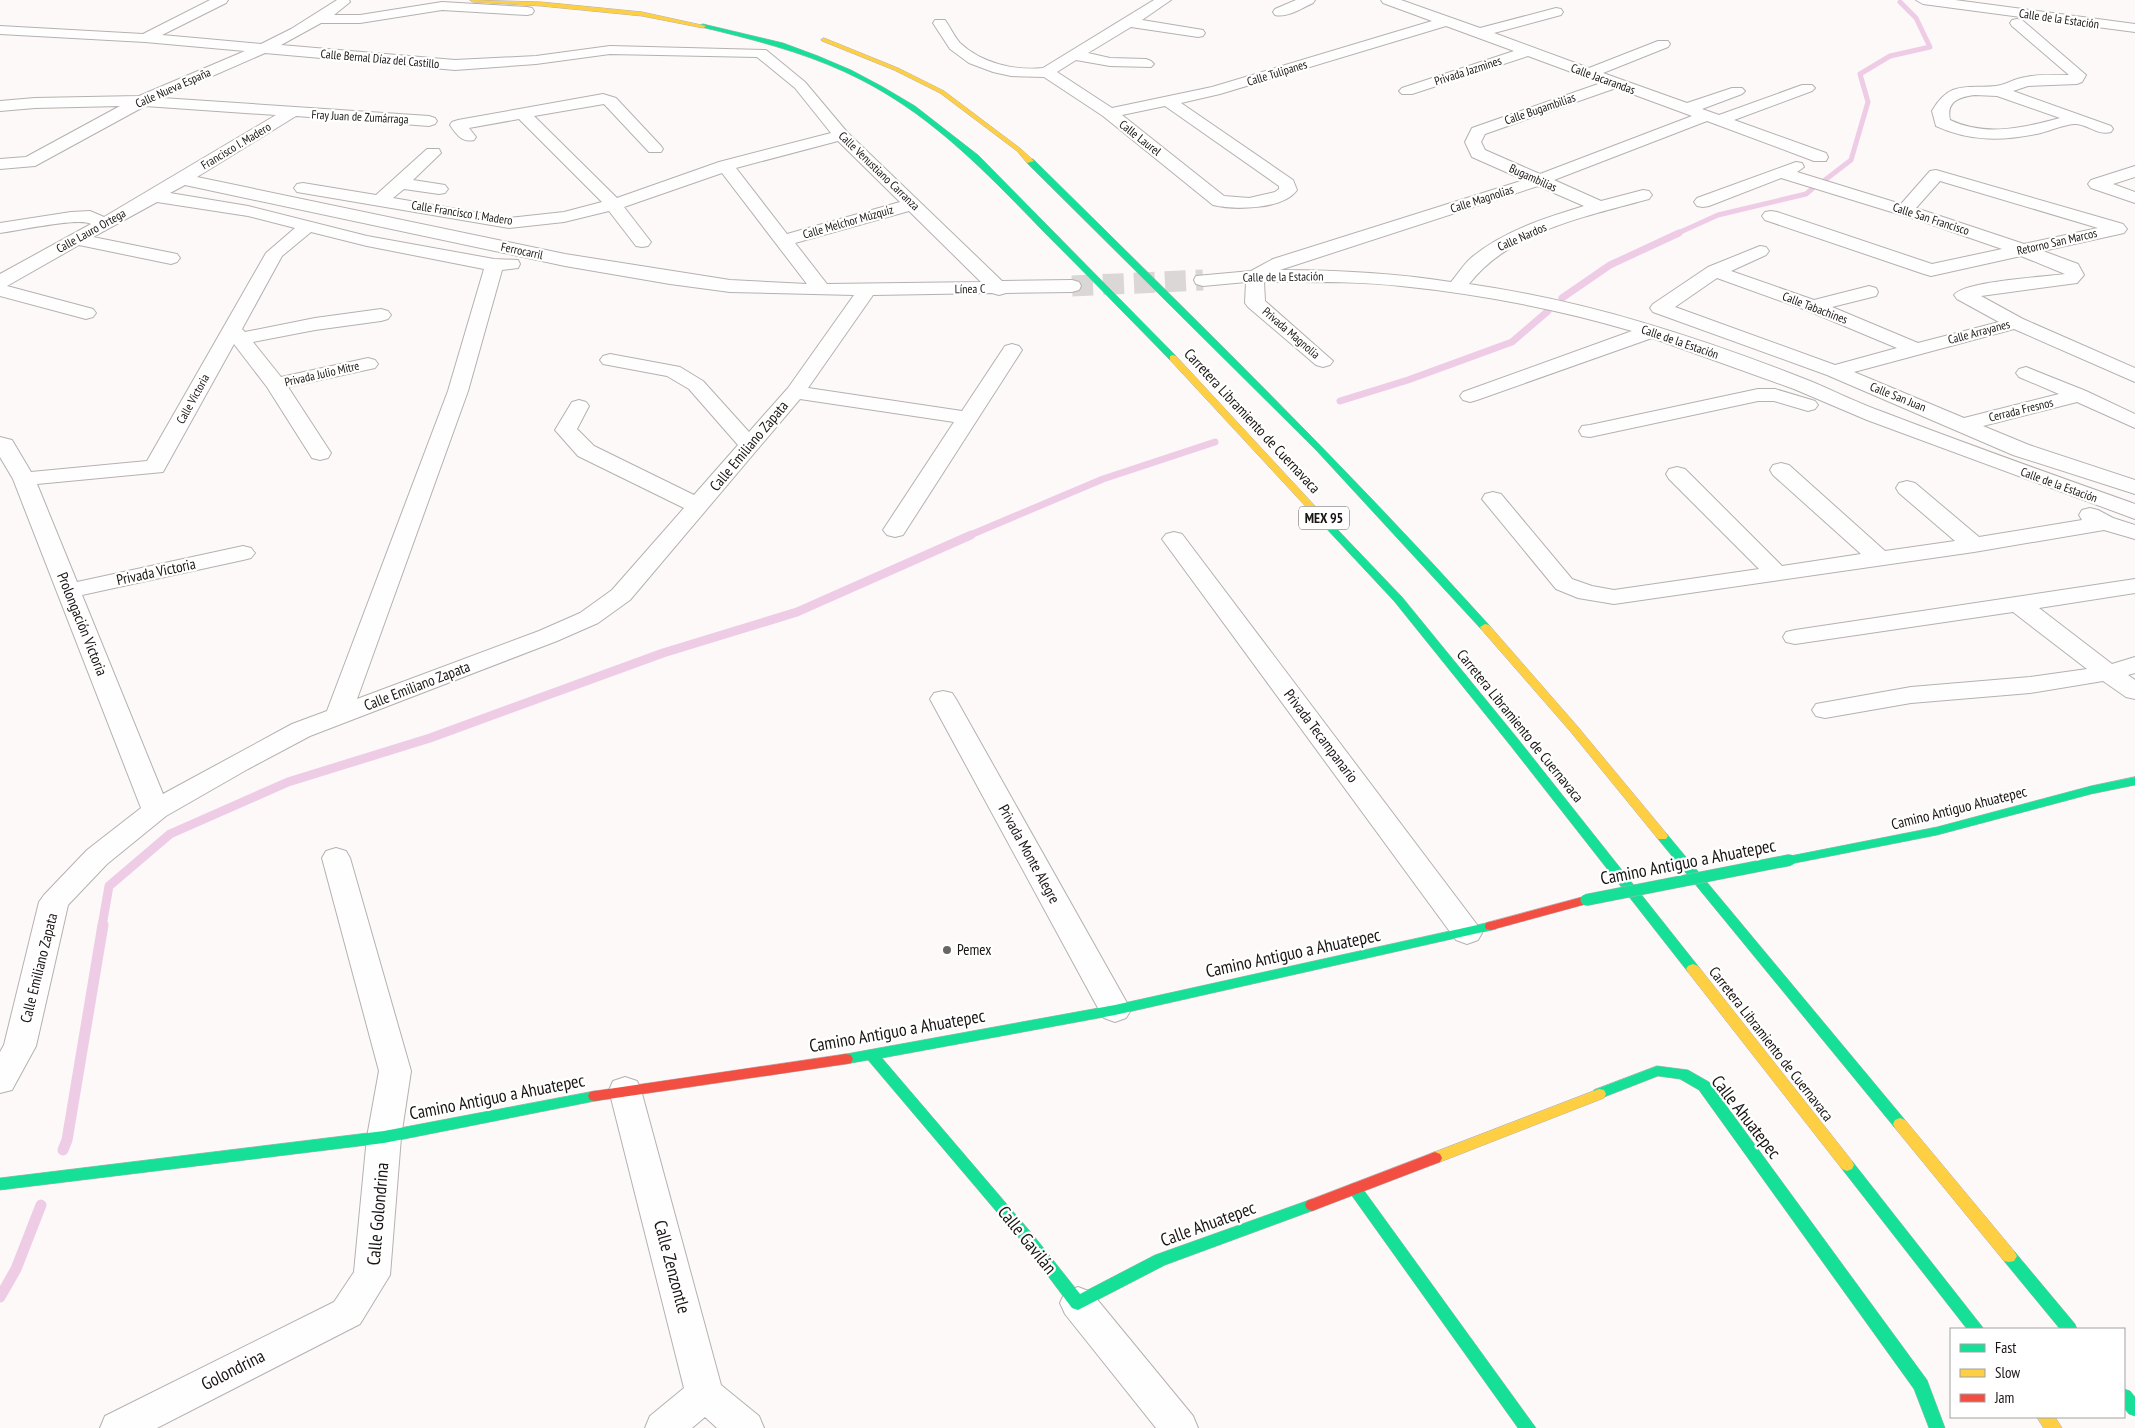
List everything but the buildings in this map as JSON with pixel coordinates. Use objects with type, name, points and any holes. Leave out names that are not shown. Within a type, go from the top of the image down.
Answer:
[{"type":"main road","name":"Carretera Libramiento de Cuernavaca","points":[[473,0],[542,4],[642,14],[736,32],[802,50],[866,78],[903,100],[941,127],[975,157],[1168,353],[1398,599],[1520,750],[1975,1328]]},
{"type":"main road","name":"Carretera Libramiento de Cuernavaca","points":[[816,38],[871,58],[942,92],[1019,150],[1207,336],[1364,497],[1452,590],[1574,729],[2068,1328]]},
{"type":"main road","name":"Camino Antiguo Ahuatepec","points":[[1790,860],[1937,831],[2091,790],[2135,781]]},
{"type":"main road","name":"Camino Antiguo a Ahuatepec","points":[[0,1184],[384,1137],[625,1090],[872,1055],[1115,1010],[1467,933],[1586,900],[1790,860]]},
{"type":"main road","name":"Calle Gavilán","points":[[872,1055],[1029,1240],[1078,1303]]},
{"type":"main road","name":"Calle Ahuatepec","points":[[1078,1303],[1160,1260],[1355,1189],[1657,1072],[1683,1074],[1704,1086],[1921,1385],[1937,1428]]},
{"type":"main road","points":[[1355,1189],[1528,1428]]},
{"type":"main road","points":[[2125,1397],[2135,1410]]},
{"type":"street","points":[[145,38],[221,0]]},
{"type":"street","points":[[940,23],[953,44],[962,52],[1001,70],[1018,74],[1033,74],[1047,72],[1164,0]]},
{"type":"street","points":[[1280,12],[1308,0]]},
{"type":"street","name":"Calle Jacarandas","points":[[1388,0],[1443,22],[1529,51],[1820,157],[1781,173]]},
{"type":"street","name":"Calle de la Estación","points":[[1923,0],[2135,28]]},
{"type":"street","name":"Calle Nueva España","points":[[0,164],[29,162],[143,101],[263,49],[320,19],[343,2]]},
{"type":"street","points":[[320,19],[360,18],[442,6],[526,11]]},
{"type":"street","points":[[2047,10],[2117,26],[2135,35]]},
{"type":"street","points":[[1478,33],[1556,12]]},
{"type":"street","points":[[1128,22],[1198,33]]},
{"type":"street","name":"Calle Tulipanes","points":[[1109,113],[1169,102],[1231,87],[1443,22]]},
{"type":"street","points":[[2076,119],[2021,132],[1976,135],[1954,130],[1942,123],[1940,111],[1947,99],[1962,92],[1999,91],[2026,81],[2077,79],[2078,75],[2017,23],[2135,35]]},
{"type":"street","name":"Calle Bernal Díaz del Castillo","points":[[0,30],[145,38],[455,65],[536,60],[610,50],[761,53]]},
{"type":"street","points":[[1589,73],[1663,44]]},
{"type":"street","name":"Privada Jazmines","points":[[1407,91],[1529,51]]},
{"type":"street","name":"Calle Venustiano Carranza","points":[[761,53],[800,84],[841,135],[1000,289]]},
{"type":"street","points":[[1072,55],[1110,62],[1146,64]]},
{"type":"street","points":[[2046,64],[2065,63]]},
{"type":"street","name":"Calle Laurel","points":[[1047,72],[1109,113],[1219,201],[1248,203],[1282,196],[1288,190],[1287,184],[1169,102]]},
{"type":"street","name":"Calle Bugambilias","points":[[1473,142],[1478,131],[1614,83]]},
{"type":"street","name":"Calle Magnolias","points":[[1255,276],[1280,263],[1537,181],[1713,118],[1807,88]]},
{"type":"street","points":[[1687,109],[1737,91]]},
{"type":"street","points":[[1999,91],[2105,129]]},
{"type":"street","points":[[468,137],[458,124],[595,100],[610,101],[655,149]]},
{"type":"street","name":"Fray Juan de Zumárraga","points":[[0,106],[53,102],[143,101],[290,113],[429,121]]},
{"type":"street","points":[[522,112],[613,204],[642,242]]},
{"type":"street","name":"Francisco I. Madero","points":[[188,176],[290,113]]},
{"type":"street","name":"Calle Francisco I. Madero","points":[[188,176],[381,200],[509,223],[531,222],[613,204],[725,166],[841,135]]},
{"type":"street","name":"Bugambilias","points":[[1473,142],[1478,154],[1600,207]]},
{"type":"street","points":[[381,200],[433,153]]},
{"type":"street","points":[[725,166],[822,290]]},
{"type":"street","points":[[2135,172],[2097,184],[2135,198]]},
{"type":"street","points":[[1703,202],[1781,173]]},
{"type":"street","name":"Calle San Francisco","points":[[1781,173],[1905,210],[2023,250],[2071,268],[2075,275]]},
{"type":"street","name":"Retorno San Marcos","points":[[1771,216],[1931,270],[2118,228],[1936,175],[1905,210]]},
{"type":"street","name":"Calle Lauro Ortega","points":[[0,282],[188,176]]},
{"type":"street","name":"Ferrocarril","points":[[188,176],[564,260],[670,278],[713,284],[822,290],[867,290]]},
{"type":"street","points":[[401,182],[439,189]]},
{"type":"street","name":"Calle Nardos","points":[[1456,287],[1478,262],[1496,248],[1524,234],[1600,207],[1643,195]]},
{"type":"street","points":[[154,196],[248,210],[367,242],[494,265],[564,260]]},
{"type":"street","name":"Calle Melchor Múzquiz","points":[[782,241],[913,204]]},
{"type":"street","points":[[0,228],[80,216],[90,216],[104,224]]},
{"type":"street","name":"Calle Victoria","points":[[24,479],[155,467],[236,334],[275,253],[307,227]]},
{"type":"street","points":[[75,239],[171,258]]},
{"type":"street","points":[[1715,271],[1760,251]]},
{"type":"street","points":[[338,716],[458,391],[494,265]]},
{"type":"street","name":"Calle Tabachines","points":[[1715,271],[1813,306],[1914,348]]},
{"type":"street","name":"Calle San Juan","points":[[1715,271],[1660,308],[1834,371],[1964,424],[2021,450],[2135,487]]},
{"type":"street","name":"Calle Arrayanes","points":[[2016,323],[1964,295],[1985,289],[2070,279],[2075,275]]},
{"type":"street","name":"Calle de la Estación","points":[[1203,280],[1255,276],[1332,276],[1401,280],[1518,297],[1581,310],[1652,331],[1801,385],[1874,416],[2135,512]]},
{"type":"street","name":"Privada Magnolia","points":[[1255,276],[1255,303],[1323,361]]},
{"type":"street","name":"Línea C","points":[[867,290],[1000,289],[1072,286]]},
{"type":"street","points":[[0,290],[86,313]]},
{"type":"street","name":"Calle Emiliano Zapata","points":[[0,1081],[20,1046],[54,902],[97,857],[156,810],[293,734],[590,618],[621,595],[698,506],[794,392],[867,290]]},
{"type":"street","points":[[1813,306],[1869,292]]},
{"type":"street","points":[[236,334],[381,315]]},
{"type":"street","points":[[2016,323],[2135,376]]},
{"type":"street","name":"Calle Arrayanes","points":[[1834,371],[1914,348],[2016,323]]},
{"type":"street","points":[[1470,396],[1652,331]]},
{"type":"street","name":"Privada Julio Mitre","points":[[236,334],[276,384],[320,453]]},
{"type":"street","points":[[896,530],[1012,350]]},
{"type":"street","points":[[610,360],[673,371],[696,385],[749,445]]},
{"type":"street","name":"Privada Julio Mitre","points":[[276,384],[368,364]]},
{"type":"street","name":"Cerrada Fresnos","points":[[2026,373],[2079,395],[2135,422]]},
{"type":"street","points":[[794,392],[967,418]]},
{"type":"street","points":[[1590,431],[1758,395],[1775,395],[1795,400],[1824,412],[1852,417],[1874,416]]},
{"type":"street","name":"Cerrada Fresnos","points":[[1964,424],[2079,395]]},
{"type":"street","points":[[579,406],[566,430],[586,450],[698,506]]},
{"type":"street","name":"Prolongación Victoria","points":[[0,443],[4,445],[24,479],[156,810]]},
{"type":"street","points":[[1781,470],[1879,558]]},
{"type":"street","points":[[1677,474],[1776,573]]},
{"type":"street","points":[[2030,474],[2046,489],[2105,523],[2135,532]]},
{"type":"street","points":[[1907,488],[1974,545]]},
{"type":"street","points":[[1493,499],[1564,584],[1587,593],[1614,597],[1974,545],[2105,523]]},
{"type":"street","name":"Privada Tecampanario","points":[[1174,538],[1467,933]]},
{"type":"street","name":"Privada Victoria","points":[[69,591],[243,553]]},
{"type":"street","points":[[1795,637],[2135,586]]},
{"type":"street","points":[[2017,603],[2109,674],[2135,691]]},
{"type":"street","points":[[1825,710],[1921,694],[2074,681],[2109,674],[2135,666]]},
{"type":"street","name":"Privada Monte Alegre","points":[[943,699],[1115,1010]]},
{"type":"street","name":"Calle Golondrina","points":[[336,858],[395,1071],[384,1137],[372,1275],[347,1313]]},
{"type":"street","name":"Calle Zenzontle","points":[[625,1090],[705,1394]]},
{"type":"street","name":"Calle Gavilán","points":[[1078,1303],[1178,1428]]},
{"type":"street","name":"Golondrina","points":[[119,1428],[347,1313]]},
{"type":"street","points":[[664,1428],[705,1394],[745,1428]]},
{"type":"waterway","points":[[1825,180],[1851,160],[1868,102],[1860,74],[1890,56],[1930,47],[1916,18],[1900,2]]},
{"type":"waterway","points":[[1676,234],[1718,215],[1806,194],[1812,189]]},
{"type":"waterway","points":[[1562,298],[1610,265],[1679,233]]},
{"type":"waterway","points":[[1340,401],[1408,380],[1512,342],[1548,311]]},
{"type":"waterway","points":[[968,536],[1103,479],[1215,442]]},
{"type":"waterway","points":[[102,926],[109,886],[170,834],[288,782],[430,738],[663,653],[797,612],[971,535]]},
{"type":"waterway","points":[[63,1150],[67,1140],[103,925]]},
{"type":"waterway","points":[[0,1297],[16,1269],[41,1205]]},
{"type":"tunnel","points":[[1072,286],[1203,280]]},
{"type":"traffic: fast","points":[[703,26],[781,45],[816,57],[849,71],[881,88],[912,108],[975,157],[1173,358]]},
{"type":"traffic: fast","points":[[1030,161],[1319,448],[1485,627]]},
{"type":"traffic: fast","points":[[1312,508],[1398,599],[1514,742],[1693,969]]},
{"type":"traffic: fast","points":[[1790,860],[1937,831],[2091,790],[2135,781]]},
{"type":"traffic: fast","points":[[1662,836],[1900,1124]]},
{"type":"traffic: fast","points":[[1586,900],[1790,860]]},
{"type":"traffic: fast","points":[[846,1059],[1115,1010],[1491,926]]},
{"type":"traffic: fast","points":[[872,1055],[1029,1240],[1078,1303],[1160,1260],[1312,1205]]},
{"type":"traffic: fast","points":[[1599,1094],[1657,1071],[1683,1074],[1704,1086],[1921,1385],[1937,1428]]},
{"type":"traffic: fast","points":[[0,1184],[384,1137],[595,1096]]},
{"type":"traffic: fast","points":[[1847,1165],[1975,1328]]},
{"type":"traffic: fast","points":[[1355,1189],[1528,1428]]},
{"type":"traffic: fast","points":[[2009,1256],[2068,1328]]},
{"type":"traffic: fast","points":[[2125,1397],[2135,1409]]},
{"type":"traffic: slow","points":[[473,0],[541,4],[642,14],[703,26]]},
{"type":"traffic: slow","points":[[824,40],[896,69],[942,92],[1019,150],[1030,161]]},
{"type":"traffic: slow","points":[[1173,358],[1312,508]]},
{"type":"traffic: slow","points":[[1485,627],[1574,729],[1662,836]]},
{"type":"traffic: slow","points":[[1693,969],[1847,1165]]},
{"type":"traffic: slow","points":[[1435,1158],[1599,1094]]},
{"type":"traffic: slow","points":[[1900,1124],[2009,1256]]},
{"type":"traffic: slow","points":[[2046,1418],[2054,1428]]},
{"type":"traffic: jam","points":[[1491,926],[1586,900]]},
{"type":"traffic: jam","points":[[595,1096],[846,1059]]},
{"type":"traffic: jam","points":[[1312,1205],[1435,1158]]},
{"type":"place","name":"Pemex","points":[[947,950]]}]
